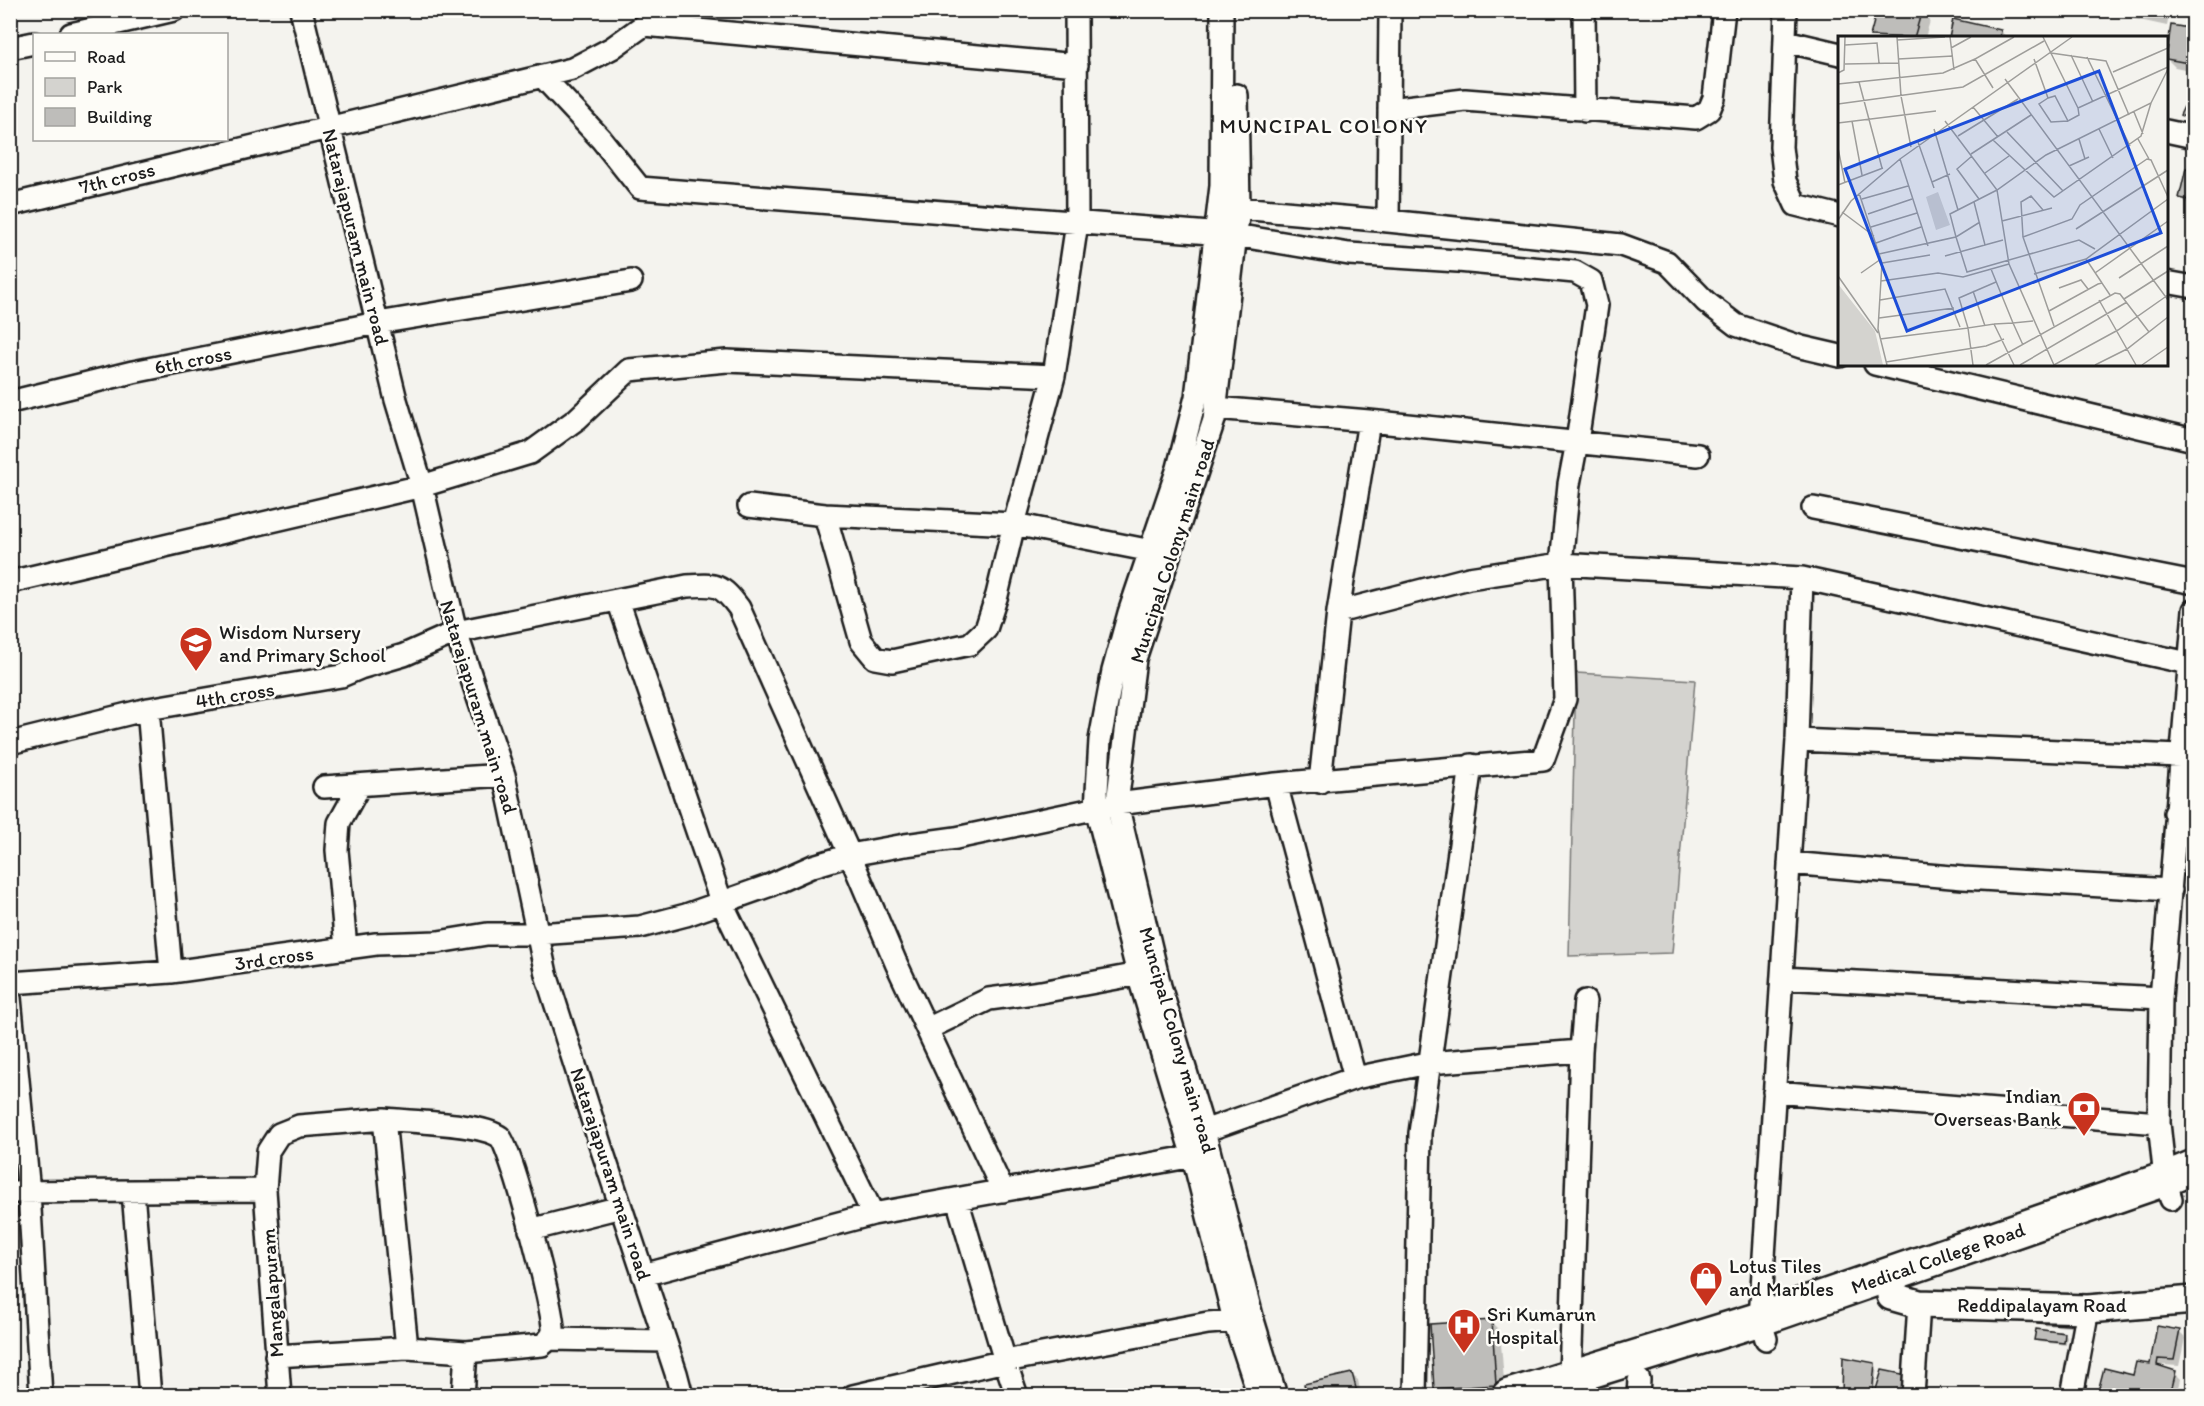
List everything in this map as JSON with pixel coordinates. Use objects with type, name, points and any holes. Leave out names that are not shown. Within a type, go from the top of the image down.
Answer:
[{"type":"main road","name":"Medical College Road","points":[[1576,1389],[1763,1329],[2181,1184]]},
{"type":"main road","name":"Medical College Road","points":[[1509,1395],[1576,1389],[1638,1388],[1763,1329],[1905,1300],[2181,1184]]},
{"type":"street","points":[[75,33],[174,10]]},
{"type":"street","name":"Natarajapuram main road","points":[[301,10],[398,410],[422,486],[456,632],[504,775],[546,974],[682,1395]]},
{"type":"street","points":[[825,514],[861,641],[875,658],[892,661],[970,644],[986,629],[1054,376],[1077,223],[1076,10]]},
{"type":"street","points":[[749,506],[825,514],[1014,524],[1159,552],[1196,397],[1225,234],[1221,174],[1222,10]]},
{"type":"street","name":"Muncipal Colony main road","points":[[1236,10],[1239,208],[1225,234],[1214,420],[1159,552],[1135,659],[1107,806],[1147,972],[1204,1131],[1201,1155],[1244,1320],[1276,1395]]},
{"type":"street","points":[[1388,220],[1390,10]]},
{"type":"street","points":[[1584,10],[1585,111]]},
{"type":"street","points":[[1389,110],[1465,100],[1696,118],[1709,110],[1714,98],[1724,10]]},
{"type":"street","points":[[1786,10],[1781,147],[1785,181],[1796,204],[1838,216]]},
{"type":"street","points":[[643,18],[1077,65]]},
{"type":"street","name":"7th cross","points":[[10,205],[572,69],[612,48],[643,18]]},
{"type":"street","points":[[1785,41],[1838,54]]},
{"type":"street","points":[[10,48],[33,43]]},
{"type":"street","points":[[542,76],[601,139],[640,188],[1225,234],[1349,254],[1575,272],[1591,281],[1597,305],[1578,442],[1569,484],[1561,564]]},
{"type":"street","points":[[2168,131],[2193,137]]},
{"type":"street","points":[[1239,208],[1388,220],[1621,245],[1667,262],[1706,302],[1736,325],[1801,347],[1838,356]]},
{"type":"street","name":"6th cross","points":[[10,402],[133,372],[377,323],[631,280]]},
{"type":"street","points":[[2168,282],[2193,287]]},
{"type":"street","points":[[10,582],[422,486],[530,453],[577,419],[629,370],[727,362],[1054,376]]},
{"type":"street","points":[[1883,366],[2193,440]]},
{"type":"street","points":[[1215,408],[1369,421],[1698,455]]},
{"type":"street","points":[[1320,782],[1338,612],[1369,421]]},
{"type":"street","points":[[1813,508],[2193,583]]},
{"type":"street","points":[[1338,612],[1469,578],[1561,564],[1802,578],[2188,663]]},
{"type":"street","name":"3rd cross","points":[[10,983],[171,972],[376,944],[438,942],[487,934],[537,934],[639,927],[686,915],[768,886],[813,866],[850,855],[956,838],[1107,806],[1276,784],[1320,782],[1471,765],[1543,760],[1565,699],[1561,564]]},
{"type":"street","points":[[1763,1329],[1774,1092],[1797,740],[1802,578]]},
{"type":"street","name":"4th cross","points":[[10,743],[148,709],[341,676],[404,655],[456,632],[687,586],[707,585],[726,590],[739,608],[850,855]]},
{"type":"street","points":[[618,600],[721,901],[873,1214]]},
{"type":"street","points":[[2181,1184],[2159,1123],[2161,998],[2193,617]]},
{"type":"street","points":[[148,709],[171,972]]},
{"type":"street","points":[[1797,740],[2180,756]]},
{"type":"street","points":[[1415,1395],[1419,1133],[1471,765]]},
{"type":"street","points":[[324,787],[504,775]]},
{"type":"street","points":[[1276,784],[1355,1078]]},
{"type":"street","points":[[346,948],[337,850],[339,823],[360,785]]},
{"type":"street","points":[[2175,813],[2193,842]]},
{"type":"street","points":[[850,855],[896,963],[1003,1191]]},
{"type":"street","points":[[1789,863],[1963,878],[2171,890]]},
{"type":"street","points":[[644,1275],[873,1214],[1201,1155],[1147,972],[1041,992],[989,999],[927,1029]]},
{"type":"street","points":[[1782,978],[2161,998]]},
{"type":"street","points":[[10,998],[20,1192],[41,1395]]},
{"type":"street","points":[[1576,1389],[1581,1051],[1585,1000]]},
{"type":"street","points":[[1204,1131],[1355,1078],[1428,1063],[1581,1051]]},
{"type":"street","points":[[1774,1092],[2159,1123]]},
{"type":"street","points":[[384,1119],[407,1348]]},
{"type":"street","name":"Mangalapuram","points":[[280,1395],[265,1191],[268,1151],[279,1134],[299,1126],[384,1119],[476,1127],[493,1131],[504,1140],[518,1182],[551,1314],[553,1331],[550,1339]]},
{"type":"street","points":[[20,1192],[265,1191]]},
{"type":"street","points":[[133,1192],[150,1395]]},
{"type":"street","points":[[957,1199],[1017,1395]]},
{"type":"street","points":[[530,1230],[621,1207]]},
{"type":"street","points":[[1905,1300],[1913,1395]]},
{"type":"street","name":"Reddipalayam Road","points":[[1905,1300],[2088,1309],[2193,1300]]},
{"type":"street","points":[[2072,1395],[2088,1309]]},
{"type":"street","points":[[853,1395],[1005,1360],[1244,1320],[1259,1395]]},
{"type":"street","points":[[276,1356],[407,1348],[466,1352],[542,1345],[550,1339],[665,1341]]},
{"type":"street","points":[[463,1395],[466,1352]]},
{"type":"green space","points":[[1576,673],[1695,680],[1672,953],[1569,956]]},
{"type":"building","points":[[1877,10],[1922,10],[1915,36],[1870,36]]},
{"type":"building","points":[[2123,10],[2159,10],[2158,18]]},
{"type":"building","points":[[1953,19],[2001,30],[2000,36],[1949,36]]},
{"type":"building","points":[[2171,25],[2194,29],[2194,64],[2168,59]]},
{"type":"building","points":[[2190,94],[2194,95],[2194,121],[2180,115]]},
{"type":"building","points":[[2186,168],[2194,169],[2194,201],[2179,198]]},
{"type":"building","points":[[2039,1313],[2081,1317],[2082,1326],[2038,1323]]},
{"type":"building","points":[[1492,1320],[1496,1385],[1434,1389],[1430,1324]]},
{"type":"building","points":[[2157,1326],[2180,1330],[2174,1360],[2158,1359],[2157,1365],[2176,1371],[2170,1396],[2097,1395],[2104,1368],[2133,1375],[2136,1362],[2150,1364]]},
{"type":"building","points":[[2036,1329],[2065,1333],[2064,1343],[2034,1340]]},
{"type":"building","points":[[1843,1357],[1875,1363],[1872,1395],[1842,1394]]},
{"type":"building","points":[[1882,1370],[1907,1375],[1902,1396],[1874,1396]]},
{"type":"building","points":[[1352,1373],[1357,1392],[1348,1396],[1307,1396],[1304,1384]]},
{"type":"place","name":"Wisdom Nursery and Primary School","points":[[196,672]]},
{"type":"place","name":"Indian Overseas Bank","points":[[2084,1137]]},
{"type":"place","name":"Lotus Tiles and Marbles","points":[[1706,1307]]},
{"type":"place","name":"Sri Kumarun Hospital","points":[[1464,1354]]},
{"type":"district","name":"MUNCIPAL COLONY","points":[[1324,125]]}]
